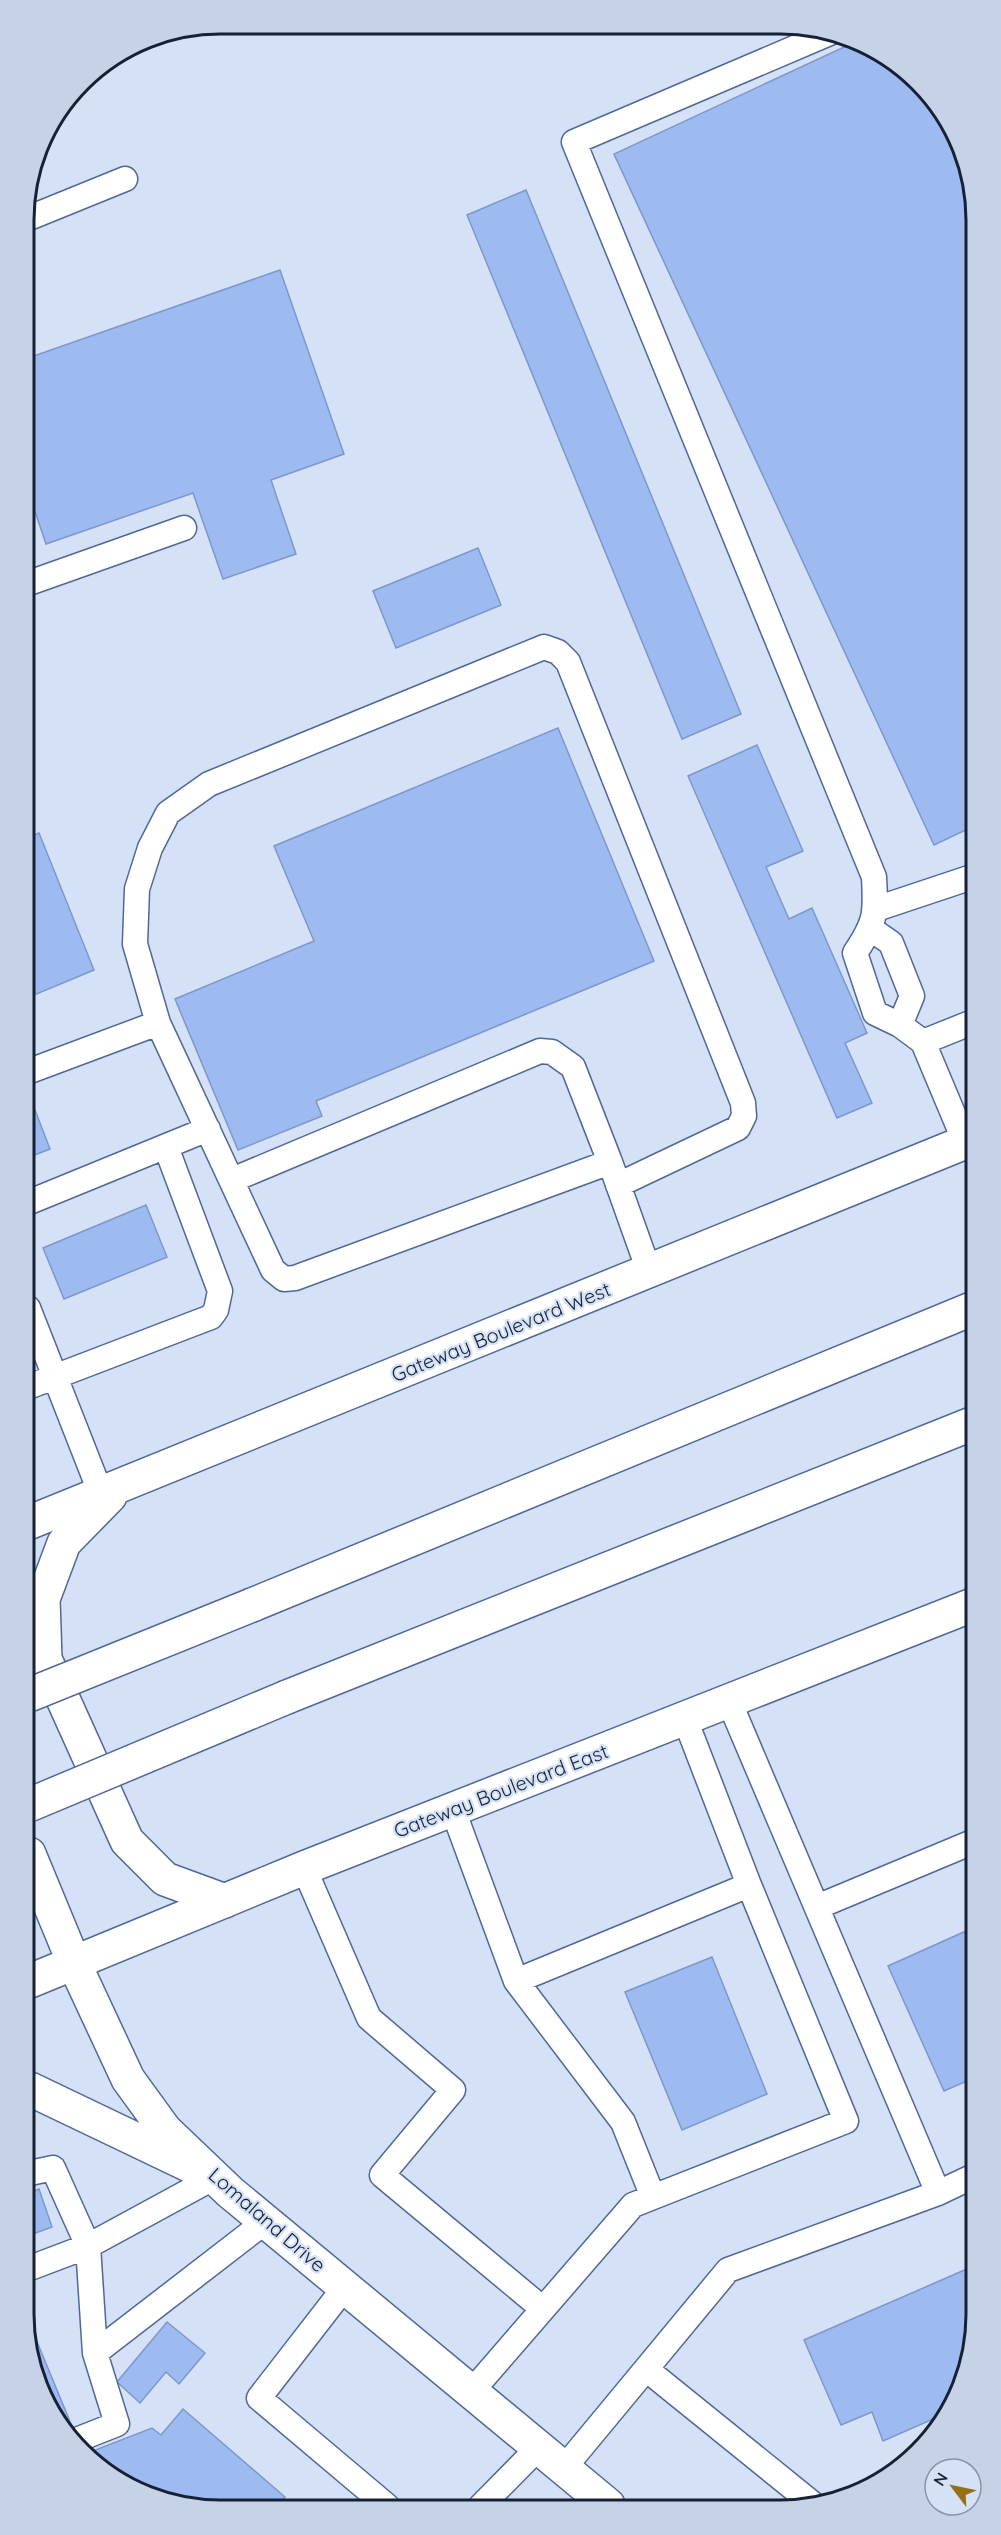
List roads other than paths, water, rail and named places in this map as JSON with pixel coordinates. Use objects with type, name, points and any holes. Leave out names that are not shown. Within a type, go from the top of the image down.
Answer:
[{"type":"main road","name":"Gateway Boulevard West","points":[[34,1520],[966,1142]]},
{"type":"main road","points":[[34,1693],[966,1311]]},
{"type":"main road","points":[[34,1803],[287,1697],[966,1426]]},
{"type":"main road","points":[[816,1485],[966,1446]]},
{"type":"main road","points":[[109,1491],[64,1543],[43,1599],[45,1659],[127,1841],[165,1879],[225,1901]]},
{"type":"main road","name":"Gateway Boulevard East","points":[[34,1979],[304,1868],[966,1609]]},
{"type":"main road","name":"Lomaland Drive","points":[[34,1867],[74,1963],[128,2079],[165,2130],[266,2221],[602,2500]]},
{"type":"main road","points":[[34,2091],[127,2138],[216,2177]]},
{"type":"lane","points":[[817,38],[574,142],[874,878],[874,919],[855,952],[874,1013],[900,1025],[923,1042],[966,1135]]},
{"type":"lane","points":[[35,216],[125,179]]},
{"type":"lane","points":[[35,581],[184,528]]},
{"type":"lane","points":[[610,1162],[295,1278],[284,1279],[273,1270],[158,1023],[135,944],[137,889],[150,848],[168,813],[209,784],[544,647],[558,652],[568,662],[744,1103],[744,1116],[738,1128],[618,1185]]},
{"type":"lane","points":[[874,919],[966,880]]},
{"type":"lane","points":[[874,919],[891,943],[912,996],[900,1025]]},
{"type":"lane","points":[[35,1069],[158,1023]]},
{"type":"lane","points":[[923,1042],[966,1025]]},
{"type":"lane","points":[[232,1180],[540,1051],[552,1052],[573,1067],[649,1271]]},
{"type":"lane","points":[[35,1200],[208,1129]]},
{"type":"lane","points":[[34,1385],[211,1317],[216,1310],[220,1291],[166,1146]]},
{"type":"lane","points":[[34,1325],[55,1378],[109,1491]]},
{"type":"lane","points":[[729,1701],[938,2193]]},
{"type":"lane","points":[[472,2391],[633,2205],[846,2121],[749,1885],[685,1719]]},
{"type":"lane","points":[[453,1810],[516,1981],[623,2122],[653,2197]]},
{"type":"lane","points":[[817,1907],[966,1845]]},
{"type":"lane","points":[[304,1868],[369,2018],[453,2090],[382,2175],[543,2309]]},
{"type":"lane","points":[[516,1981],[749,1885]]},
{"type":"lane","points":[[34,2172],[53,2168],[88,2246],[95,2353],[117,2424],[82,2438]]},
{"type":"lane","points":[[34,2266],[88,2246],[216,2177]]},
{"type":"lane","points":[[564,2468],[728,2270],[938,2193],[966,2180]]},
{"type":"lane","points":[[95,2353],[266,2221]]},
{"type":"lane","points":[[345,2287],[259,2398],[380,2500]]},
{"type":"lane","points":[[646,2369],[806,2499]]},
{"type":"lane","points":[[487,2500],[539,2447]]}]
